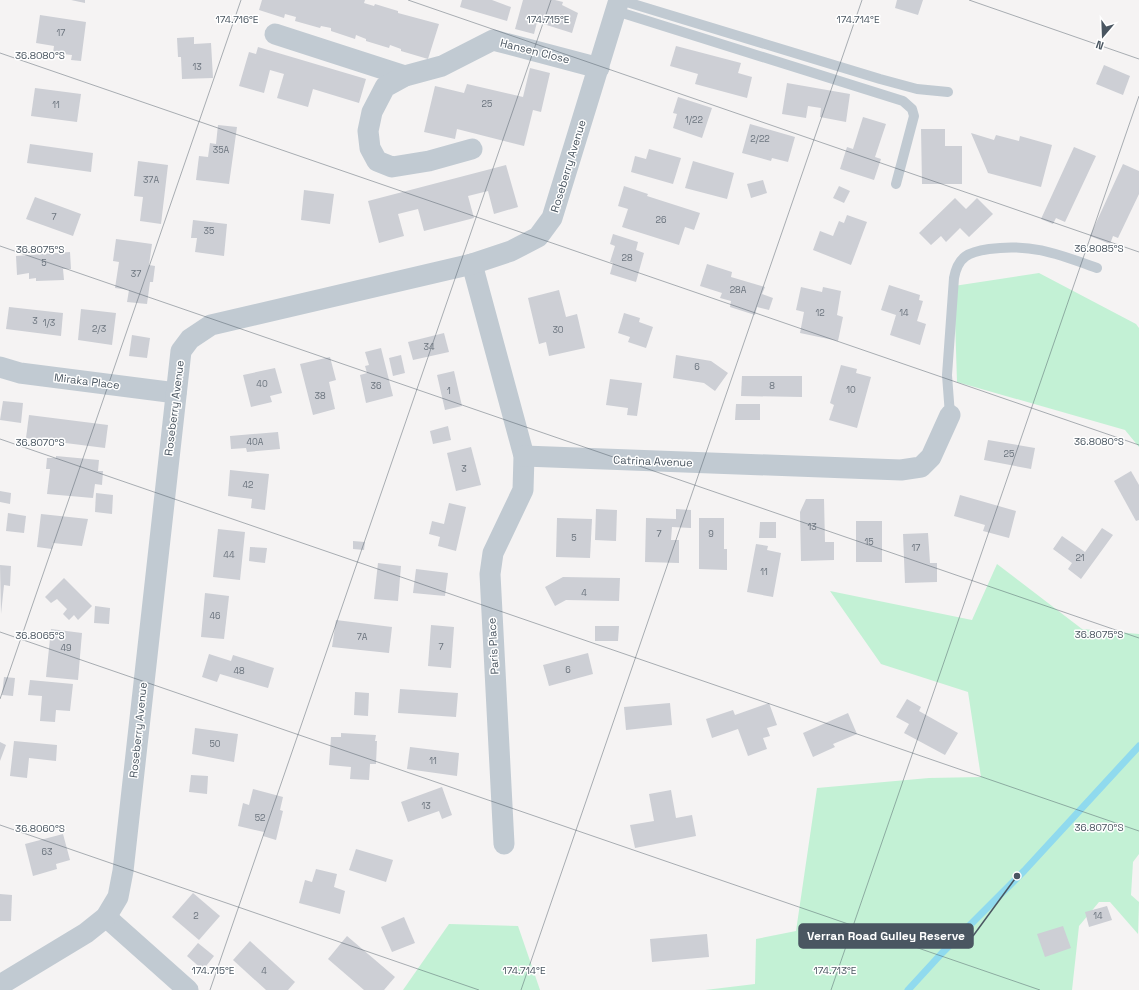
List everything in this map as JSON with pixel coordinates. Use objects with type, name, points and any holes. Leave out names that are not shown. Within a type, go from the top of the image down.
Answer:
[{"type":"street","name":"Roseberry Avenue","points":[[0,985],[86,933],[106,917],[118,897],[123,871],[181,351],[190,339],[211,325],[472,264],[511,251],[538,237],[552,218],[618,4]]},
{"type":"street","points":[[275,34],[405,76]]},
{"type":"street","name":"Hansen Close","points":[[472,149],[429,161],[392,167],[377,161],[370,148],[368,131],[372,112],[385,87],[405,76],[442,66],[493,40],[599,68]]},
{"type":"street","points":[[472,264],[524,456]]},
{"type":"street","name":"Miraka Place","points":[[0,367],[20,373],[176,393]]},
{"type":"street","name":"Catrina Avenue","points":[[524,456],[901,470],[921,467],[931,458],[950,415]]},
{"type":"street","name":"Paris Place","points":[[504,844],[490,574],[493,553],[523,490],[524,456]]},
{"type":"street","points":[[106,917],[188,990]]},
{"type":"lane","points":[[618,4],[917,89],[948,92]]},
{"type":"lane","points":[[618,4],[903,101],[908,104],[912,110],[913,123],[896,184]]},
{"type":"lane","points":[[950,415],[947,375],[954,278],[955,271],[962,259],[976,250],[1010,246],[1036,248],[1097,268]]},
{"type":"green space","points":[[1039,273],[1136,324],[1139,328],[1139,447],[1125,430],[957,382],[954,286]]},
{"type":"green space","points":[[997,564],[1082,629],[1139,634],[1139,854],[1133,862],[1131,895],[1139,902],[1138,934],[1110,902],[1099,902],[1079,926],[1072,990],[705,990],[755,984],[756,939],[796,931],[817,788],[929,778],[981,777],[968,692],[881,664],[830,591],[972,620]]},
{"type":"green space","points":[[449,924],[518,926],[540,990],[403,990]]},
{"type":"building","points":[[71,0],[85,0],[85,3]]},
{"type":"building","points":[[262,0],[365,0],[364,3],[374,6],[375,4],[398,11],[398,13],[439,24],[428,59],[401,51],[401,49],[390,45],[389,48],[366,41],[366,39],[356,35],[355,39],[331,31],[331,28],[321,26],[320,28],[295,21],[296,17],[285,14],[284,18],[259,10]]},
{"type":"building","points":[[462,0],[492,0],[511,7],[507,21],[460,7]]},
{"type":"building","points":[[523,0],[555,0],[563,2],[562,5],[578,13],[572,33],[537,22],[534,34],[515,29]]},
{"type":"building","points":[[897,0],[923,0],[918,15],[895,8]]},
{"type":"building","points":[[40,15],[86,22],[81,61],[71,60],[72,55],[53,53],[54,46],[36,43]]},
{"type":"building","points":[[194,37],[194,44],[211,43],[213,78],[182,79],[181,57],[178,57],[177,38]]},
{"type":"building","points":[[676,46],[741,63],[738,73],[752,77],[747,98],[695,84],[698,74],[670,66]]},
{"type":"building","points":[[258,47],[366,79],[359,103],[313,89],[308,107],[277,98],[284,74],[270,70],[264,93],[239,86],[249,52],[256,54]]},
{"type":"building","points":[[1104,65],[1130,76],[1123,95],[1096,84]]},
{"type":"building","points":[[530,68],[550,73],[541,112],[533,110],[524,146],[457,129],[455,139],[424,132],[435,86],[464,93],[467,84],[523,97]]},
{"type":"building","points":[[787,83],[850,94],[846,122],[820,117],[821,108],[808,106],[806,118],[782,114]]},
{"type":"building","points":[[35,88],[81,94],[77,122],[31,116]]},
{"type":"building","points":[[678,97],[712,108],[702,138],[673,128],[677,114],[673,113]]},
{"type":"building","points":[[863,117],[886,124],[875,157],[881,159],[874,180],[840,169],[847,147],[853,149]]},
{"type":"building","points":[[750,124],[795,137],[788,162],[772,158],[771,161],[742,153]]},
{"type":"building","points":[[218,125],[237,127],[229,184],[196,180],[199,156],[208,157],[210,143],[216,144]]},
{"type":"building","points":[[921,129],[945,129],[945,146],[962,146],[962,184],[922,184]]},
{"type":"building","points":[[971,133],[994,140],[996,135],[1019,141],[1020,136],[1052,145],[1041,187],[988,173]]},
{"type":"building","points":[[30,144],[93,153],[91,172],[27,163]]},
{"type":"building","points":[[1074,147],[1096,156],[1065,222],[1056,218],[1053,224],[1041,219]]},
{"type":"building","points":[[649,149],[681,158],[673,184],[631,172],[635,156],[646,159]]},
{"type":"building","points":[[138,161],[168,165],[161,224],[140,221],[143,197],[134,196]]},
{"type":"building","points":[[693,161],[734,173],[727,199],[685,188]]},
{"type":"building","points":[[1123,164],[1139,171],[1139,194],[1118,238],[1113,236],[1110,244],[1090,236]]},
{"type":"building","points":[[506,165],[518,207],[494,214],[488,191],[468,196],[474,218],[424,231],[418,209],[398,214],[404,236],[379,243],[368,201]]},
{"type":"building","points":[[763,180],[767,193],[751,198],[747,184]]},
{"type":"building","points":[[624,186],[648,194],[647,196],[700,213],[694,230],[685,227],[679,245],[622,227],[628,209],[618,206]]},
{"type":"building","points":[[839,186],[850,191],[844,203],[833,198]]},
{"type":"building","points":[[304,190],[334,194],[330,224],[301,220]]},
{"type":"building","points":[[35,197],[81,214],[73,236],[26,219]]},
{"type":"building","points":[[955,198],[966,209],[977,198],[993,214],[969,237],[960,228],[946,242],[941,236],[931,245],[919,233]]},
{"type":"building","points":[[847,215],[867,222],[851,265],[813,250],[820,231],[833,236],[839,221],[844,223]]},
{"type":"building","points":[[193,220],[227,224],[224,256],[195,252],[197,238],[191,238]]},
{"type":"building","points":[[613,234],[638,242],[636,250],[644,253],[636,282],[610,274],[613,263],[610,262],[615,246],[610,244]]},
{"type":"building","points":[[116,239],[152,244],[149,265],[155,266],[153,282],[150,282],[147,304],[127,302],[129,290],[115,288],[119,262],[113,261]]},
{"type":"building","points":[[70,252],[71,269],[63,269],[64,280],[36,281],[36,278],[29,279],[29,273],[17,275],[16,256]]},
{"type":"building","points":[[707,264],[732,272],[731,277],[765,287],[762,294],[773,298],[769,310],[757,307],[755,315],[730,307],[731,301],[720,298],[722,293],[700,286]]},
{"type":"building","points":[[889,285],[920,295],[919,300],[923,301],[917,321],[926,324],[920,345],[890,335],[896,315],[881,310]]},
{"type":"building","points":[[801,287],[822,292],[823,287],[841,291],[837,315],[843,317],[838,341],[800,333],[804,312],[796,310]]},
{"type":"building","points":[[559,290],[566,317],[577,314],[585,348],[549,356],[546,342],[539,344],[528,298]]},
{"type":"building","points":[[9,307],[63,313],[61,336],[6,329]]},
{"type":"building","points":[[81,309],[116,313],[112,345],[78,340]]},
{"type":"building","points":[[624,313],[640,318],[639,322],[653,327],[646,348],[628,342],[630,337],[618,333]]},
{"type":"building","points":[[444,333],[449,352],[413,360],[408,342]]},
{"type":"building","points":[[132,335],[150,338],[147,358],[129,356]]},
{"type":"building","points":[[381,348],[393,396],[366,403],[360,375],[367,373],[365,366],[369,365],[365,352]]},
{"type":"building","points":[[401,355],[405,373],[393,376],[389,358]]},
{"type":"building","points":[[676,355],[711,361],[728,373],[715,391],[704,383],[673,378]]},
{"type":"building","points":[[330,357],[336,380],[329,382],[335,409],[313,415],[300,364]]},
{"type":"building","points":[[841,365],[857,369],[856,373],[871,377],[857,428],[829,420],[834,405],[830,403]]},
{"type":"building","points":[[275,368],[282,393],[270,396],[272,402],[251,407],[243,375]]},
{"type":"building","points":[[454,371],[462,406],[445,410],[437,375]]},
{"type":"building","points":[[742,376],[802,376],[802,397],[741,396]]},
{"type":"building","points":[[610,379],[642,383],[637,416],[627,415],[628,408],[606,405]]},
{"type":"building","points":[[3,401],[23,403],[21,423],[0,420]]},
{"type":"building","points":[[736,404],[760,404],[760,420],[735,420]]},
{"type":"building","points":[[29,415],[108,425],[105,448],[26,438]]},
{"type":"building","points":[[448,426],[451,440],[433,444],[430,431]]},
{"type":"building","points":[[278,432],[280,449],[247,452],[246,448],[231,449],[230,436]]},
{"type":"building","points":[[988,440],[1035,448],[1031,469],[984,460]]},
{"type":"building","points":[[471,447],[481,485],[456,491],[447,453]]},
{"type":"building","points":[[56,456],[99,460],[98,471],[103,471],[102,485],[95,484],[93,498],[47,494],[50,469],[46,469],[47,458],[56,458]]},
{"type":"building","points":[[230,470],[269,474],[265,510],[251,508],[252,499],[228,496]]},
{"type":"building","points":[[1131,471],[1139,485],[1139,520],[1136,521],[1114,481]]},
{"type":"building","points":[[0,491],[11,493],[10,504],[0,502]]},
{"type":"building","points":[[96,493],[113,495],[112,514],[95,512]]},
{"type":"building","points":[[960,495],[1016,511],[1009,538],[983,531],[985,525],[954,516]]},
{"type":"building","points":[[806,499],[824,499],[825,542],[834,542],[834,560],[801,561],[800,512]]},
{"type":"building","points":[[449,503],[466,507],[456,551],[438,546],[440,537],[429,534],[432,521],[444,524]]},
{"type":"building","points":[[596,509],[617,510],[616,541],[595,540]]},
{"type":"building","points":[[676,509],[691,510],[691,528],[672,527],[671,540],[679,540],[679,563],[645,562],[646,518],[676,519]]},
{"type":"building","points":[[8,513],[26,516],[24,533],[6,531]]},
{"type":"building","points":[[41,514],[88,519],[82,546],[53,543],[52,549],[37,547]]},
{"type":"building","points":[[557,518],[592,519],[590,558],[556,557]]},
{"type":"building","points":[[699,518],[724,518],[724,549],[727,549],[727,570],[699,569]]},
{"type":"building","points":[[856,521],[882,521],[882,562],[856,562]]},
{"type":"building","points":[[760,522],[776,522],[776,538],[759,538]]},
{"type":"building","points":[[1102,528],[1113,535],[1081,579],[1068,569],[1072,563],[1053,549],[1062,536],[1085,552]]},
{"type":"building","points":[[218,529],[245,532],[240,580],[213,577]]},
{"type":"building","points":[[928,533],[930,563],[937,563],[937,582],[905,583],[903,534]]},
{"type":"building","points":[[353,541],[365,542],[364,550],[353,549]]},
{"type":"building","points":[[756,544],[768,546],[767,550],[781,553],[773,597],[747,592]]},
{"type":"building","points":[[250,547],[267,548],[265,563],[249,561]]},
{"type":"building","points":[[378,563],[401,566],[398,601],[374,599]]},
{"type":"building","points":[[0,565],[11,566],[10,586],[4,585],[1,614]]},
{"type":"building","points":[[416,569],[448,573],[445,596],[413,593]]},
{"type":"building","points":[[563,577],[620,578],[619,601],[566,600],[555,606],[545,587]]},
{"type":"building","points":[[64,578],[92,606],[78,620],[74,615],[69,620],[63,614],[67,609],[57,599],[51,603],[45,597]]},
{"type":"building","points":[[205,593],[229,596],[224,639],[201,637]]},
{"type":"building","points":[[95,606],[110,608],[109,624],[94,623]]},
{"type":"building","points":[[336,620],[392,627],[389,653],[332,647]]},
{"type":"building","points":[[431,625],[454,627],[451,668],[428,666]]},
{"type":"building","points":[[595,626],[619,626],[618,641],[595,641]]},
{"type":"building","points":[[51,629],[82,633],[78,680],[46,677]]},
{"type":"building","points":[[588,653],[593,674],[549,686],[543,665]]},
{"type":"building","points":[[209,654],[231,661],[233,655],[274,668],[268,688],[220,674],[217,682],[202,677]]},
{"type":"building","points":[[4,677],[15,678],[13,696],[2,695]]},
{"type":"building","points":[[30,680],[73,684],[70,711],[56,710],[55,722],[40,721],[42,696],[28,695]]},
{"type":"building","points":[[400,689],[458,693],[456,717],[398,713]]},
{"type":"building","points":[[355,692],[369,693],[368,716],[354,715]]},
{"type":"building","points":[[907,699],[921,707],[919,711],[958,733],[945,755],[904,733],[909,724],[896,717]]},
{"type":"building","points":[[670,703],[672,725],[626,730],[624,707]]},
{"type":"building","points":[[769,703],[777,725],[767,728],[770,736],[763,738],[767,749],[748,756],[738,729],[712,738],[706,719],[733,710],[735,715]]},
{"type":"building","points":[[848,713],[857,734],[833,744],[835,747],[813,757],[803,733]]},
{"type":"building","points":[[195,728],[238,734],[234,762],[192,754]]},
{"type":"building","points":[[341,733],[376,735],[376,764],[370,764],[369,780],[350,779],[351,767],[329,765],[331,737],[341,737]]},
{"type":"building","points":[[14,741],[57,745],[56,761],[29,758],[27,778],[10,776]]},
{"type":"building","points":[[0,742],[6,745],[0,761]]},
{"type":"building","points":[[410,747],[459,753],[457,776],[407,769]]},
{"type":"building","points":[[191,775],[208,776],[207,794],[189,792]]},
{"type":"building","points":[[442,787],[452,815],[442,819],[439,811],[408,822],[401,802]]},
{"type":"building","points":[[253,789],[283,797],[280,810],[283,811],[276,840],[263,836],[264,832],[238,826],[243,803],[249,805]]},
{"type":"building","points":[[671,790],[676,818],[692,815],[696,836],[635,848],[630,825],[654,821],[649,794]]},
{"type":"building","points":[[63,834],[70,860],[56,864],[57,869],[33,876],[25,844]]},
{"type":"building","points":[[356,849],[393,860],[386,882],[349,870]]},
{"type":"building","points":[[316,869],[337,874],[334,887],[345,891],[340,914],[299,903],[305,880],[312,882]]},
{"type":"building","points":[[193,893],[220,916],[199,940],[172,917]]},
{"type":"building","points":[[0,894],[12,895],[11,921],[0,921]]},
{"type":"building","points":[[1107,906],[1112,920],[1089,927],[1085,912]]},
{"type":"building","points":[[404,917],[415,943],[392,952],[381,927]]},
{"type":"building","points":[[1063,926],[1071,948],[1045,957],[1037,934]]},
{"type":"building","points":[[707,934],[709,957],[652,962],[650,939]]},
{"type":"building","points":[[347,936],[395,977],[384,990],[364,990],[328,959]]},
{"type":"building","points":[[250,941],[295,982],[288,990],[266,990],[233,960]]},
{"type":"building","points":[[198,943],[214,956],[203,970],[187,956]]},
{"type":"waterway","points":[[908,990],[942,953],[1024,871],[1139,746]]},
{"type":"place","name":"Verran Road Gulley Reserve","points":[[1017,876]]}]
